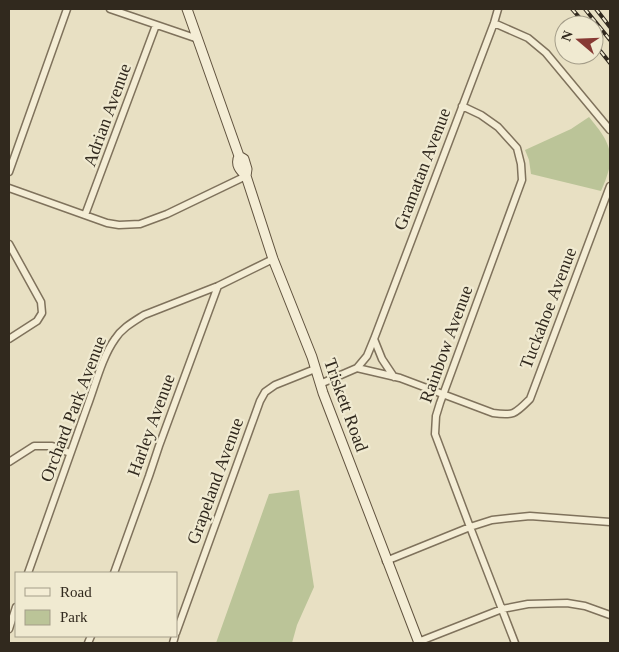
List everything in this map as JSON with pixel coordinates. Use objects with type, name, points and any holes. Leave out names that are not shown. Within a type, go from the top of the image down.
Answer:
[{"type":"main road","name":"Triskett Road","points":[[188,9],[238,156],[237,161],[240,170],[246,176],[273,259],[312,357],[320,384],[418,642]]},
{"type":"street","points":[[9,172],[67,9]]},
{"type":"street","points":[[110,9],[198,40]]},
{"type":"street","name":"Gramatan Avenue","points":[[357,368],[367,356],[374,339],[498,9]]},
{"type":"street","points":[[494,23],[528,38],[546,53],[610,130]]},
{"type":"street","name":"Adrian Avenue","points":[[85,216],[156,25]]},
{"type":"street","name":"Rainbow Avenue","points":[[462,106],[482,115],[498,127],[517,148],[522,180],[443,394],[436,416],[435,434],[515,643]]},
{"type":"street","points":[[9,188],[107,223],[119,225],[140,224],[166,214],[246,176]]},
{"type":"street","name":"Tuckahoe Avenue","points":[[443,394],[493,413],[505,414],[517,412],[530,399],[610,186]]},
{"type":"street","points":[[9,244],[41,302],[42,313],[37,320],[9,340]]},
{"type":"street","name":"Orchard Park Avenue","points":[[28,572],[106,355],[114,340],[122,330],[144,315],[218,286],[273,259]]},
{"type":"street","name":"Harley Avenue","points":[[114,572],[158,446],[218,286]]},
{"type":"street","points":[[374,339],[382,359],[394,377]]},
{"type":"street","points":[[320,384],[357,368],[394,377],[443,394]]},
{"type":"street","name":"Grapeland Avenue","points":[[178,628],[260,401],[265,392],[275,385],[315,369]]},
{"type":"street","points":[[9,462],[34,446],[52,446],[70,453]]},
{"type":"street","points":[[386,561],[492,520],[530,516],[610,522]]},
{"type":"street","points":[[418,642],[502,609],[528,604],[567,603],[586,606],[610,615]]},
{"type":"street","points":[[9,628],[15,611]]},
{"type":"green space","points":[[589,117],[606,140],[610,154],[609,169],[601,191],[531,174],[525,150],[571,129]]},
{"type":"green space","points":[[299,490],[314,587],[297,625],[292,643],[216,643],[269,494]]},
{"type":"railway","points":[[572,9],[577,15]]},
{"type":"railway","points":[[585,9],[610,40]]},
{"type":"railway","points":[[596,9],[610,27]]},
{"type":"railway","points":[[604,56],[610,63]]}]
